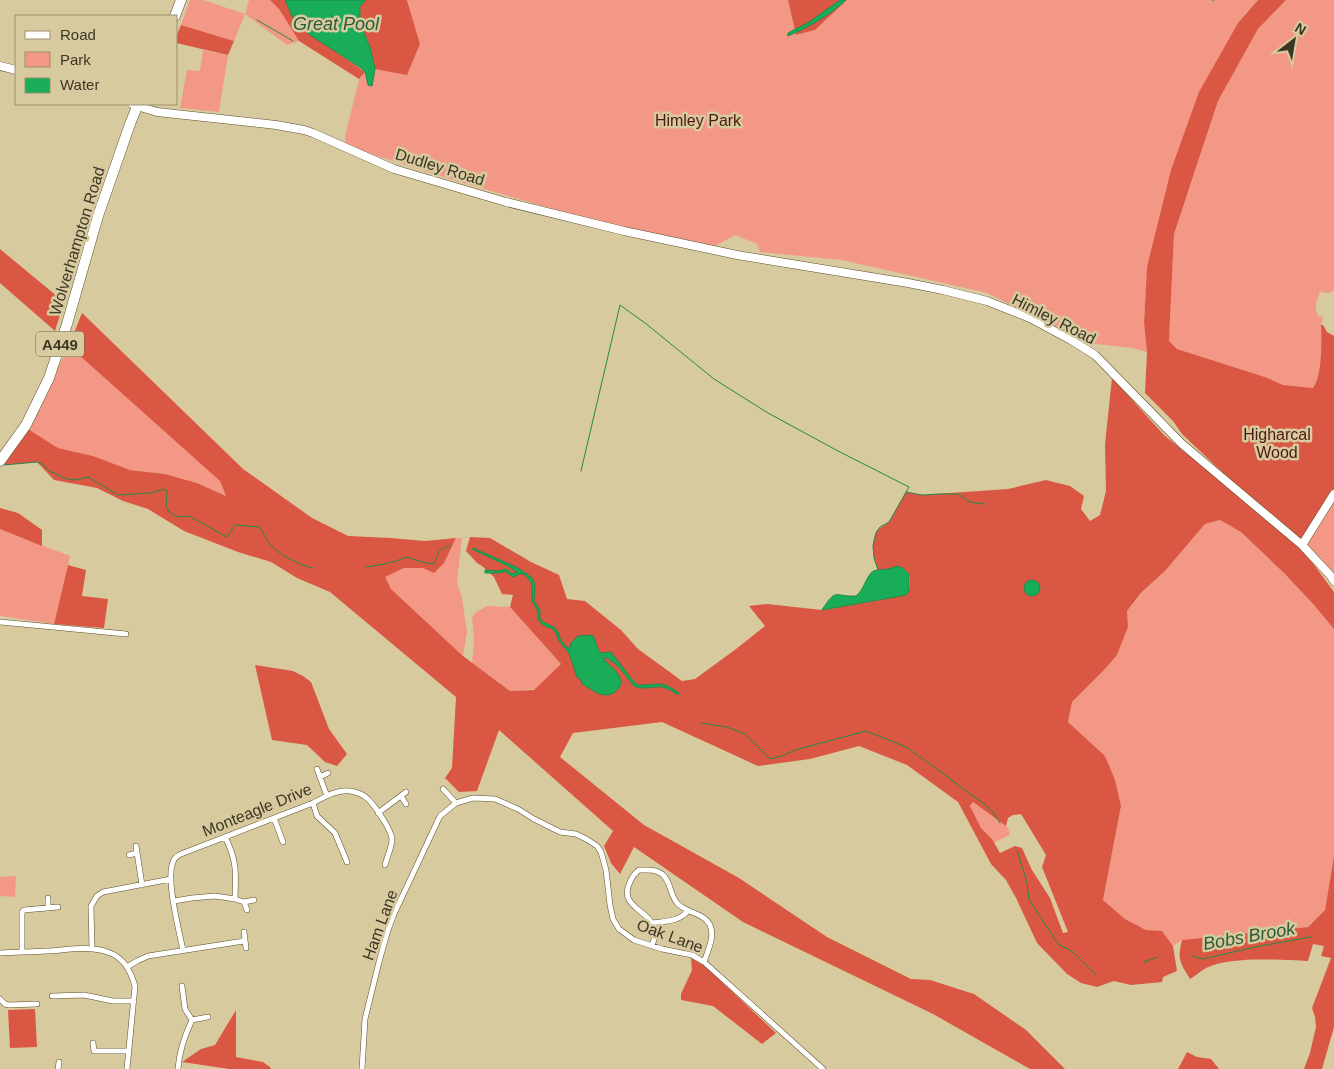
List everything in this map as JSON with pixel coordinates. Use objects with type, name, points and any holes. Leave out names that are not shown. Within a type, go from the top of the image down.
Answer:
[{"type":"highway","points":[[175,15],[181,0]]},
{"type":"highway","name":"Wolverhampton Road","points":[[0,461],[26,425],[49,378],[67,324],[98,216],[136,105]]},
{"type":"main road","points":[[0,66],[15,70]]},
{"type":"main road","name":"Dudley Road","points":[[136,105],[157,112],[230,119],[304,130],[394,168],[506,202],[624,231],[737,255]]},
{"type":"main road","name":"Himley Road","points":[[737,255],[943,290],[987,301],[1038,322],[1095,356],[1182,444],[1302,545],[1334,580]]},
{"type":"main road","points":[[1302,545],[1334,494]]},
{"type":"street","points":[[0,622],[126,634]]},
{"type":"street","points":[[317,769],[327,796]]},
{"type":"street","points":[[320,777],[328,773]]},
{"type":"street","points":[[443,789],[456,803]]},
{"type":"street","name":"Monteagle Drive","points":[[183,950],[171,879],[171,866],[178,855],[327,796],[350,791],[368,799],[391,833],[392,844],[385,865]]},
{"type":"street","points":[[378,813],[406,792]]},
{"type":"street","points":[[401,796],[406,804]]},
{"type":"street","name":"Oak Lane","points":[[456,803],[473,798],[495,799],[560,832],[576,834],[597,846],[602,852],[610,906],[613,919],[619,929],[634,940],[692,955],[704,962],[823,1069]]},
{"type":"street","points":[[313,803],[317,816],[335,833],[347,862]]},
{"type":"street","name":"Ham Lane","points":[[362,1069],[364,1019],[388,930],[440,816],[456,803]]},
{"type":"street","points":[[274,818],[283,842]]},
{"type":"street","points":[[225,837],[235,860],[235,899]]},
{"type":"street","points":[[136,846],[142,885]]},
{"type":"street","points":[[129,855],[137,853]]},
{"type":"street","points":[[652,946],[655,937],[652,923],[630,902],[627,892],[632,877],[640,870],[660,872],[668,881],[671,892],[680,906],[704,918],[709,923],[712,936],[704,962]]},
{"type":"street","points":[[92,949],[92,906],[95,900],[104,892],[171,879]]},
{"type":"street","points":[[174,901],[215,896],[244,902],[254,900]]},
{"type":"street","points":[[48,898],[48,908]]},
{"type":"street","points":[[244,902],[247,910]]},
{"type":"street","points":[[22,912],[24,910],[58,907]]},
{"type":"street","points":[[15,908],[22,912]]},
{"type":"street","points":[[652,923],[676,920],[688,910]]},
{"type":"street","points":[[22,912],[22,951]]},
{"type":"street","points":[[244,932],[246,948]]},
{"type":"street","points":[[127,967],[137,960],[148,956],[244,941]]},
{"type":"street","points":[[0,953],[92,949],[115,955],[124,963],[134,986],[127,1069]]},
{"type":"street","points":[[182,986],[185,1009],[192,1020]]},
{"type":"street","points":[[52,996],[84,994],[113,1002],[134,1001]]},
{"type":"street","points":[[0,999],[9,1005],[36,1004]]},
{"type":"street","points":[[192,1020],[208,1017]]},
{"type":"street","points":[[178,1069],[178,1060],[192,1020]]},
{"type":"street","points":[[93,1043],[94,1051],[128,1051]]},
{"type":"street","points":[[58,1069],[59,1062]]},
{"type":"green space","points":[[190,0],[203,0],[245,14],[234,41],[181,25]]},
{"type":"green space","points":[[249,0],[270,0],[279,9],[299,41],[287,45],[245,14]]},
{"type":"green space","points":[[270,0],[285,0],[338,53],[365,72],[359,79],[299,41],[279,9]]},
{"type":"green space","points":[[366,0],[407,0],[420,44],[407,75],[375,69],[370,47],[360,23],[360,6]]},
{"type":"green space","name":"Himley Park","points":[[407,0],[788,0],[796,35],[815,30],[847,0],[1258,0],[1238,23],[1147,267],[1144,323],[1147,352],[1132,348],[1087,343],[987,293],[842,260],[760,252],[757,244],[735,235],[715,246],[652,234],[588,219],[453,180],[365,152],[346,144],[345,137],[359,79],[365,72],[367,80],[372,85],[375,69],[407,74],[420,44]]},
{"type":"green space","points":[[788,0],[847,0],[815,30],[796,35]]},
{"type":"green space","name":"Higharcal Wood","points":[[1258,0],[1286,0],[1258,29],[1218,101],[1174,234],[1169,341],[1177,349],[1265,377],[1283,385],[1313,388],[1320,367],[1321,325],[1334,336],[1334,489],[1302,540],[1224,474],[1182,434],[1173,421],[1145,393],[1147,352],[1144,323],[1147,267],[1171,170],[1199,92],[1238,23]]},
{"type":"green space","points":[[1286,0],[1334,0],[1334,291],[1329,293],[1320,292],[1317,301],[1316,310],[1318,316],[1323,317],[1321,325],[1323,341],[1318,382],[1313,388],[1283,385],[1265,377],[1177,349],[1169,341],[1174,234],[1218,101],[1258,29]]},
{"type":"green space","points":[[181,25],[234,41],[228,55],[178,43],[178,32]]},
{"type":"green space","points":[[203,50],[228,55],[219,112],[180,108],[187,70],[200,71]]},
{"type":"green space","points":[[0,249],[64,302],[55,331],[0,283]]},
{"type":"green space","points":[[82,313],[243,469],[312,518],[348,536],[221,484],[226,496],[197,483],[165,474],[130,470],[93,456],[58,448],[28,429],[69,346]]},
{"type":"green space","points":[[82,313],[243,469],[312,518],[348,536],[425,541],[456,538],[444,563],[434,573],[423,568],[404,568],[385,577],[391,589],[463,656],[510,691],[534,690],[561,664],[510,607],[513,595],[502,594],[494,577],[466,551],[470,537],[490,538],[531,562],[559,575],[567,599],[585,601],[621,630],[638,649],[682,681],[695,679],[765,626],[749,606],[767,604],[822,610],[885,599],[909,591],[910,578],[907,571],[893,569],[878,570],[873,546],[877,530],[889,522],[906,492],[922,495],[1008,489],[1046,480],[1070,486],[1084,496],[1081,509],[1090,521],[1100,515],[1106,491],[1105,444],[1112,378],[1164,435],[1294,541],[1334,592],[1334,629],[1285,574],[1241,532],[1220,520],[1205,524],[1165,571],[1141,593],[1127,611],[1128,627],[1117,655],[1072,702],[1068,722],[1105,756],[1115,780],[1121,806],[1103,900],[1125,919],[1146,930],[1162,931],[1173,946],[1177,971],[1163,977],[1162,982],[1131,985],[1114,981],[1097,987],[1081,983],[1067,974],[1037,943],[1006,880],[991,864],[958,802],[907,765],[859,746],[810,759],[758,766],[662,722],[573,733],[560,757],[644,825],[739,878],[827,937],[911,979],[930,980],[974,994],[1026,1030],[1065,1069],[1030,1069],[933,1014],[743,922],[634,847],[620,874],[611,863],[604,846],[613,831],[499,730],[477,791],[459,792],[445,778],[452,768],[456,697],[330,592],[297,578],[271,562],[238,552],[184,531],[148,509],[123,501],[97,488],[54,480],[37,462],[4,465],[28,429],[58,448],[93,456],[130,470],[165,474],[197,483],[226,496],[220,481],[69,346]],"holes":[[[973,802],[1006,826],[1008,818],[1021,814],[1046,855],[1042,867],[1068,932],[1063,933],[1050,898],[1032,870],[1022,848],[1015,846],[1000,853],[992,839],[981,828],[970,806]]]},
{"type":"green space","points":[[1334,503],[1334,573],[1307,545]]},
{"type":"green space","points":[[0,508],[18,513],[42,530],[42,546],[0,529]]},
{"type":"green space","points":[[1220,520],[1241,532],[1285,574],[1334,629],[1334,856],[1325,910],[1308,927],[1182,940],[1173,946],[1162,931],[1146,930],[1125,919],[1103,900],[1121,806],[1068,722],[1072,702],[1117,655],[1128,627],[1127,611],[1165,571],[1205,524]]},
{"type":"green space","points":[[0,529],[70,556],[54,624],[0,616]]},
{"type":"green space","points":[[456,538],[462,538],[457,582],[462,598],[467,632],[463,656],[391,589],[384,576],[404,568],[423,568],[444,563]]},
{"type":"green space","points":[[68,565],[86,570],[82,596],[108,599],[104,628],[54,624]]},
{"type":"green space","points":[[487,606],[510,607],[561,664],[536,689],[510,691],[472,663],[474,639],[472,617]]},
{"type":"green space","points":[[255,665],[293,671],[311,682],[329,729],[347,754],[337,766],[325,762],[307,745],[272,740]]},
{"type":"green space","points":[[973,802],[1007,826],[1010,834],[994,843],[981,828],[970,806]]},
{"type":"green space","points":[[1334,856],[1334,1027],[1322,1069],[1304,1069],[1316,1027],[1312,1008],[1331,958],[1321,956],[1324,946],[1313,944],[1308,961],[1242,960],[1228,962],[1206,968],[1190,979],[1182,964],[1180,952],[1182,940],[1308,927],[1325,910]]},
{"type":"green space","points":[[16,876],[15,897],[0,896],[0,877]]},
{"type":"green space","points":[[691,958],[705,966],[776,1033],[762,1044],[713,1006],[681,1000],[681,994],[692,970]]},
{"type":"green space","points":[[35,1009],[37,1047],[10,1048],[8,1010]]},
{"type":"green space","points":[[236,1010],[236,1057],[263,1062],[271,1069],[229,1069],[182,1062],[201,1049],[215,1045]]},
{"type":"green space","points":[[1187,1052],[1197,1057],[1211,1059],[1219,1069],[1178,1069]]},
{"type":"water","name":"Great Pool","points":[[285,0],[366,0],[360,6],[360,23],[370,47],[375,69],[372,86],[368,85],[365,72],[361,68],[310,35],[292,16]]},
{"type":"water","points":[[840,0],[846,0],[819,20],[788,36],[788,33],[809,22]]},
{"type":"water","points":[[473,548],[516,567],[533,579],[535,586],[534,601],[540,610],[540,620],[555,628],[561,641],[568,648],[570,648],[571,643],[578,636],[592,635],[599,651],[601,653],[611,652],[638,685],[655,684],[668,686],[679,693],[678,695],[661,687],[636,687],[617,666],[605,657],[604,659],[621,679],[618,689],[614,693],[605,695],[582,684],[581,680],[577,677],[569,653],[559,641],[555,631],[538,620],[538,611],[532,601],[532,584],[528,578],[522,573],[513,577],[505,571],[485,573],[485,570],[497,571],[507,569],[512,574],[517,572]]},
{"type":"water","points":[[896,566],[903,568],[909,574],[909,591],[906,595],[822,610],[833,596],[856,596],[872,572]]},
{"type":"water","points":[[1029,580],[1035,580],[1040,585],[1038,594],[1029,596],[1024,591],[1024,585]]},
{"type":"waterway","points":[[257,20],[293,41]]},
{"type":"waterway","points":[[581,471],[620,305],[714,379],[768,413],[909,487],[889,522],[880,527],[876,533],[873,546],[878,570]]},
{"type":"waterway","points":[[4,465],[37,462],[44,465],[49,471],[67,479],[74,480],[88,477],[118,495],[151,493],[164,489],[167,491],[166,507],[169,512],[177,517],[189,516],[227,537],[235,525],[260,527],[269,542],[284,556],[313,568]]},
{"type":"waterway","points":[[906,492],[922,495],[958,494],[970,502],[985,504]]},
{"type":"waterway","points":[[366,567],[381,565],[406,557],[434,564],[440,550],[450,546]]},
{"type":"waterway","points":[[701,723],[727,727],[745,734],[770,759],[795,750],[866,731],[906,747],[983,803],[992,811],[1000,823]]},
{"type":"waterway","points":[[1017,850],[1027,883],[1029,900],[1058,944],[1073,952],[1096,975]]},
{"type":"waterway","name":"Bobs Brook","points":[[1192,956],[1203,959],[1311,937]]},
{"type":"waterway","name":"Bobs Brook","points":[[1144,962],[1158,957]]}]
